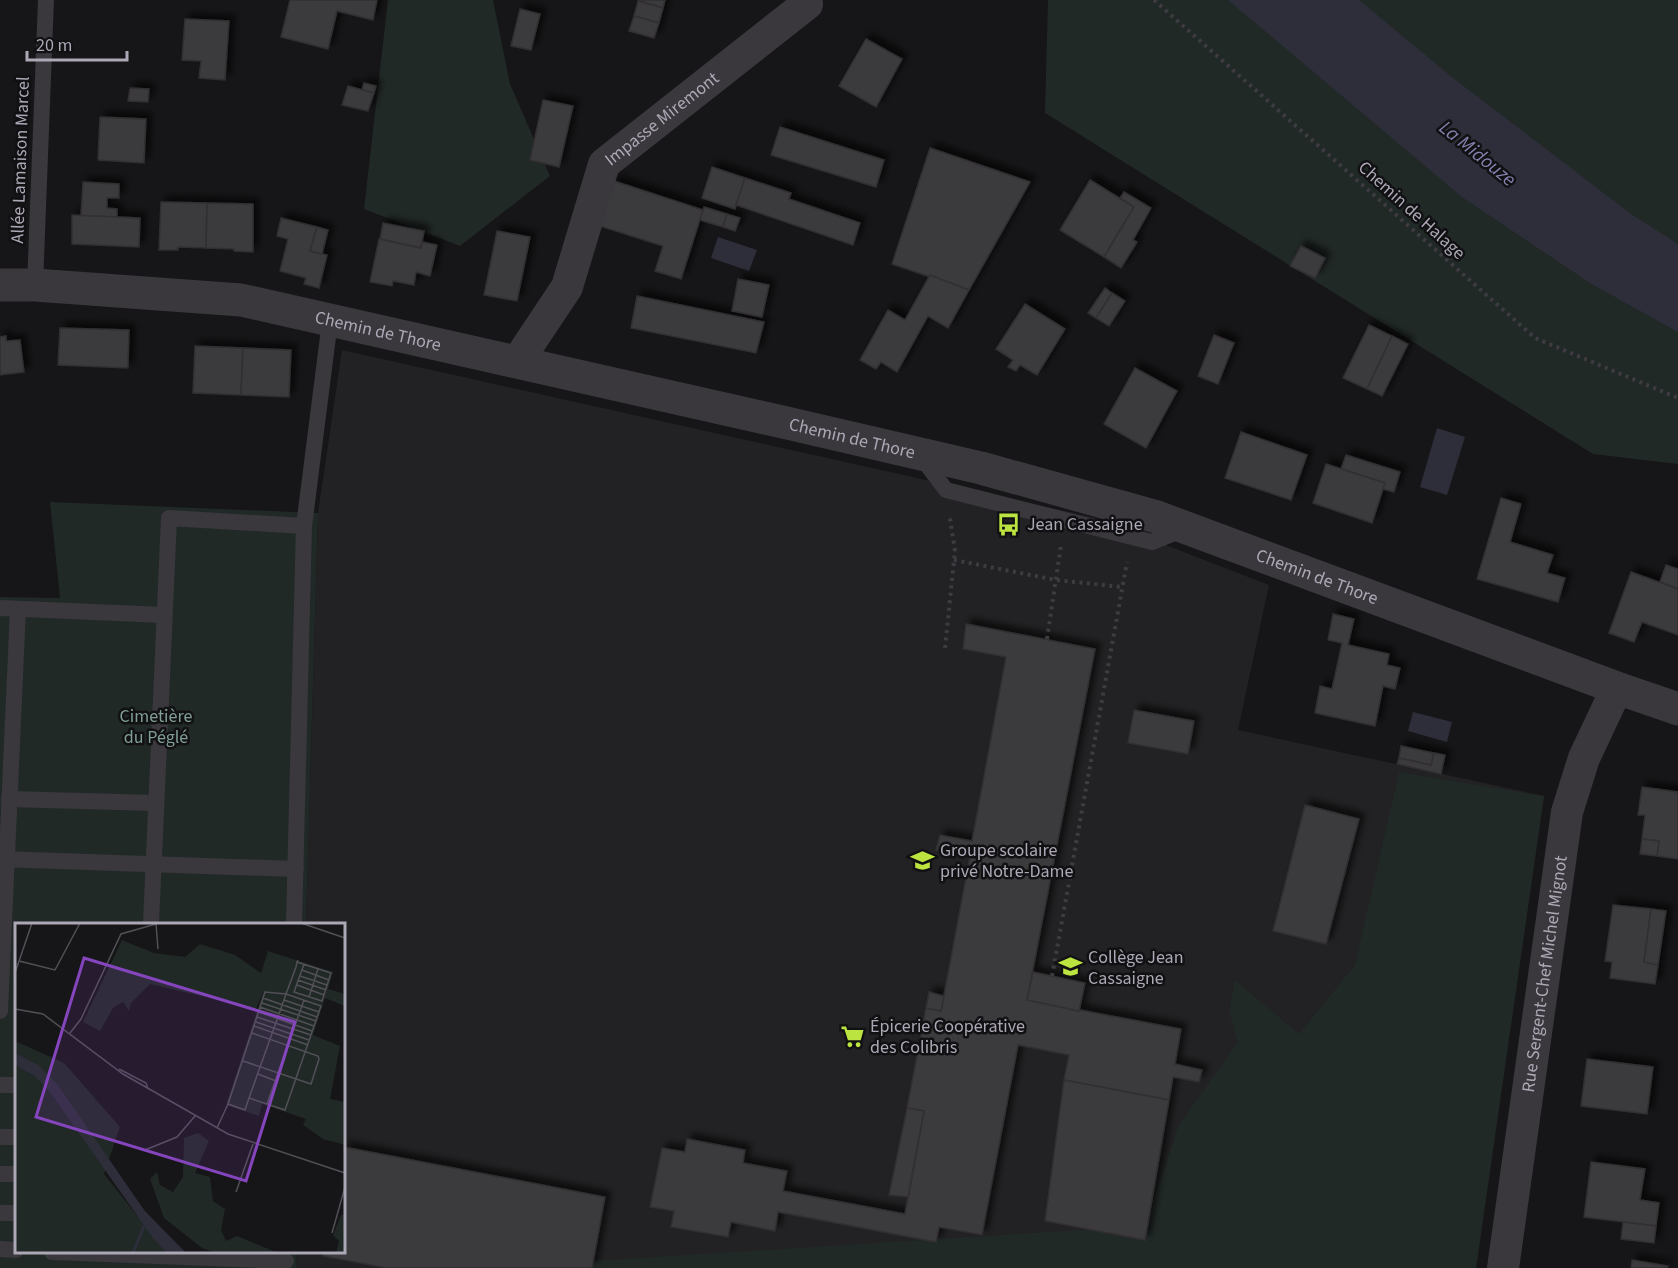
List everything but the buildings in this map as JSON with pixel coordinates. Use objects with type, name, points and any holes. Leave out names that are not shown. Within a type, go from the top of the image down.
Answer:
[{"type":"street","name":"Impasse Miremont","points":[[517,362],[567,287],[604,164],[807,4]]},
{"type":"street","name":"Chemin de Thore","points":[[0,285],[35,285],[241,300],[981,468],[1137,510],[1678,709]]},
{"type":"street","name":"Rue Sergent-Chef Michel Mignot","points":[[1503,1268],[1567,812],[1584,758],[1617,688]]},
{"type":"lane","name":"Allée Lamaison Marcel","points":[[35,285],[46,0]]},
{"type":"lane","points":[[294,923],[304,526],[330,321]]},
{"type":"lane","points":[[919,454],[946,490],[1152,542],[1186,528]]},
{"type":"lane","points":[[151,923],[169,518],[304,526]]},
{"type":"lane","points":[[0,608],[164,615]]},
{"type":"lane","points":[[0,1011],[3,859],[9,799],[18,609]]},
{"type":"lane","points":[[9,799],[156,803]]},
{"type":"lane","points":[[3,859],[296,869]]},
{"type":"lane","points":[[0,1084],[15,1085]]},
{"type":"lane","points":[[76,1253],[135,1258],[286,1260]]},
{"type":"path","name":"Chemin de Halage","points":[[1154,0],[1535,338],[1678,398]]},
{"type":"path","points":[[945,648],[955,551],[946,490]]},
{"type":"path","points":[[1047,639],[1064,520]]},
{"type":"path","points":[[1052,976],[1131,538]]},
{"type":"path","points":[[954,560],[1056,579],[1122,587]]},
{"type":"shaded area","name":"Groupe scolaire privé Notre-Dame","points":[[342,350],[1096,518],[1269,585],[1238,730],[1544,796],[1476,1268],[296,1268],[297,1253],[345,1253],[345,923],[306,923],[318,513]]},
{"type":"green space","points":[[388,0],[493,0],[510,84],[550,176],[460,246],[364,209]]},
{"type":"green space","points":[[1048,0],[1678,0],[1678,464],[1593,454],[1045,113]]},
{"type":"green space","name":"Cimetière du Péglé","points":[[50,502],[318,513],[306,923],[15,923],[15,1253],[297,1253],[296,1268],[0,1268],[0,597],[60,598]]},
{"type":"green space","points":[[1399,772],[1544,796],[1476,1268],[480,1268],[1144,1226],[1179,1125],[1238,1042],[1229,1012],[1235,980],[1299,1034],[1355,965]]},
{"type":"water","name":"La Midouze","points":[[1228,0],[1359,0],[1453,78],[1631,214],[1678,244],[1678,332],[1590,283],[1462,197]]},
{"type":"water","points":[[718,237],[757,250],[749,271],[711,258]]},
{"type":"water","points":[[1437,428],[1465,437],[1447,495],[1420,487]]},
{"type":"water","points":[[1413,712],[1452,722],[1447,742],[1408,731]]},
{"type":"place","name":"Jean Cassaigne","points":[[1009,524]]},
{"type":"place","name":"Groupe scolaire privé Notre-Dame","points":[[922,860]]},
{"type":"place","name":"Collège Jean Cassaigne","points":[[1070,967]]},
{"type":"place","name":"Épicerie Coopérative des Colibris","points":[[852,1036]]}]
